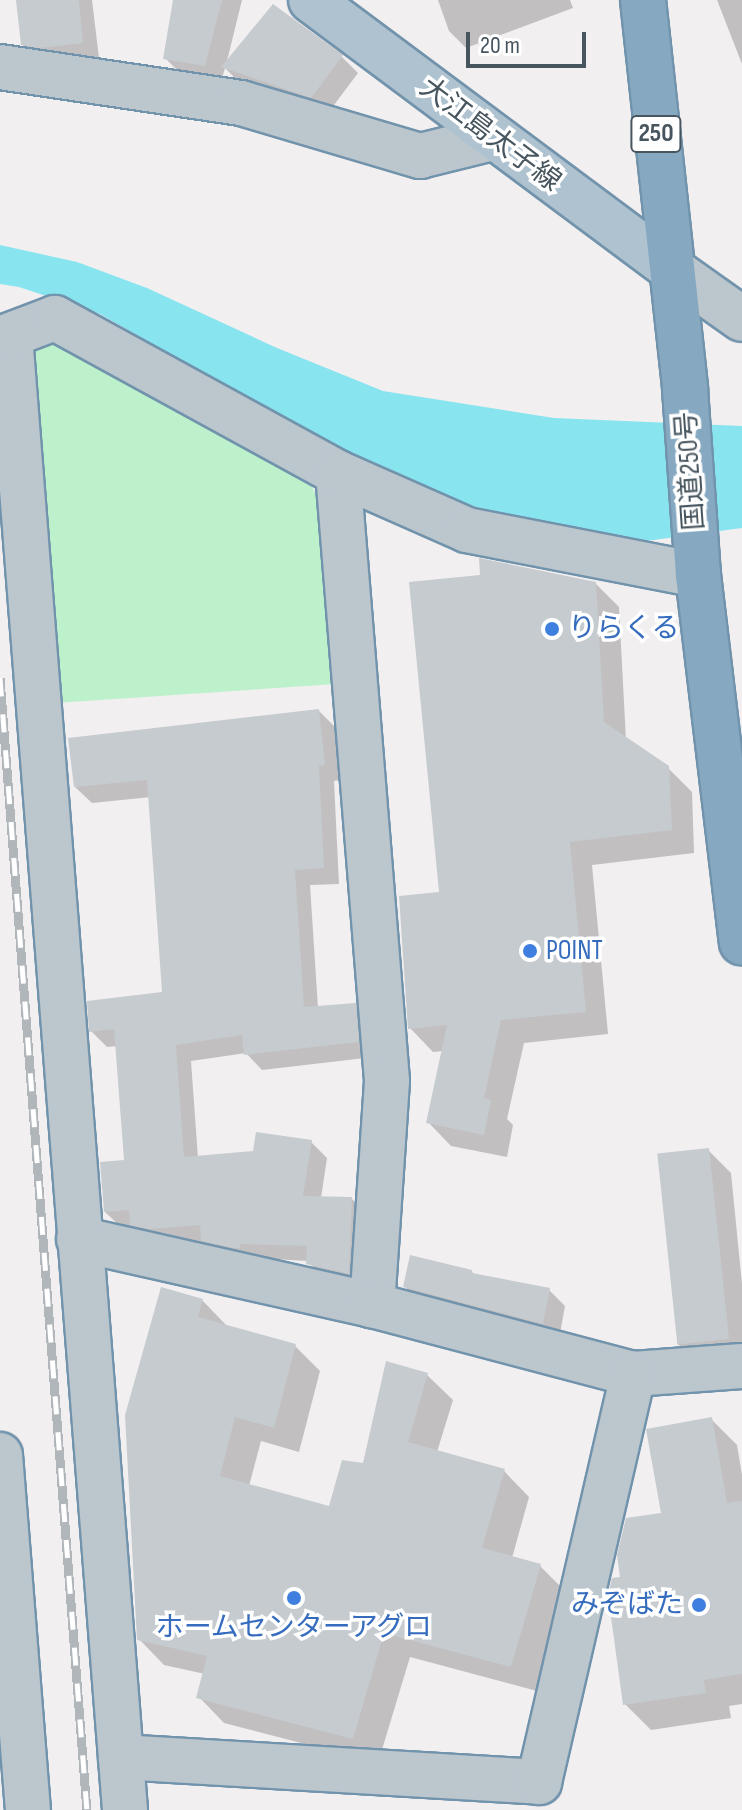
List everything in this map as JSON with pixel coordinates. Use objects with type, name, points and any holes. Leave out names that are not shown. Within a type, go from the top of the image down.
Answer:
[{"type":"highway","name":"国道250号","points":[[643,0],[685,389],[698,575],[742,942]]},
{"type":"main road","name":"大江島太子線","points":[[311,0],[670,268]]},
{"type":"street","points":[[0,67],[241,103],[420,156],[493,138]]},
{"type":"street","points":[[670,268],[742,319]]},
{"type":"street","points":[[125,1810],[10,335],[55,318],[338,473],[467,530],[698,575]]},
{"type":"street","points":[[338,473],[387,1081],[372,1305]]},
{"type":"street","points":[[79,1239],[372,1305],[633,1374],[742,1366]]},
{"type":"street","points":[[121,1757],[539,1782],[633,1374]]},
{"type":"street","points":[[0,1455],[11,1743],[28,1810]]},
{"type":"green space","points":[[51,342],[306,475],[324,511],[336,684],[56,703],[28,353]]},
{"type":"water","points":[[0,245],[77,262],[147,288],[277,348],[383,391],[554,418],[742,426],[742,528],[646,541],[510,518],[431,493],[364,465],[100,314],[19,287],[0,284]]},
{"type":"building","points":[[16,0],[79,0],[83,43],[39,48],[21,45]]},
{"type":"building","points":[[173,0],[222,0],[205,66],[163,59]]},
{"type":"building","points":[[273,4],[343,55],[311,98],[221,67]]},
{"type":"building","points":[[479,558],[596,582],[604,722],[669,766],[672,830],[570,842],[586,1012],[501,1020],[484,1098],[491,1100],[484,1135],[426,1123],[447,1025],[408,1029],[399,896],[439,892],[409,582],[480,575]]},
{"type":"building","points":[[319,709],[325,765],[319,766],[324,868],[295,870],[304,1007],[356,1003],[359,1042],[244,1055],[242,1035],[176,1045],[184,1157],[253,1151],[256,1132],[312,1140],[303,1196],[352,1197],[349,1274],[306,1264],[307,1246],[240,1244],[240,1248],[234,1248],[201,1241],[200,1225],[149,1229],[130,1225],[129,1210],[104,1212],[100,1162],[124,1160],[114,1029],[89,1032],[87,1001],[162,992],[147,780],[74,787],[68,738]]},
{"type":"building","points":[[709,1148],[729,1339],[677,1344],[657,1153]]},
{"type":"building","points":[[410,1255],[472,1270],[472,1273],[550,1288],[543,1324],[403,1287]]},
{"type":"building","points":[[161,1287],[203,1299],[198,1317],[296,1344],[274,1428],[235,1417],[220,1476],[329,1506],[342,1460],[363,1463],[386,1361],[428,1373],[408,1442],[505,1469],[482,1548],[541,1564],[511,1667],[384,1633],[353,1739],[196,1698],[207,1656],[137,1640],[125,1415]]},
{"type":"building","points":[[712,1417],[727,1503],[742,1501],[742,1674],[704,1680],[706,1693],[623,1705],[608,1595],[612,1578],[620,1577],[617,1555],[626,1518],[661,1513],[646,1429]]},
{"type":"railway","points":[[0,678],[87,1810]]},
{"type":"place","name":"りらくる","points":[[552,629]]},
{"type":"place","name":"POINT","points":[[530,951]]},
{"type":"place","name":"ホームセンターアグロ","points":[[294,1598]]},
{"type":"place","name":"みぞばた","points":[[699,1605]]}]
